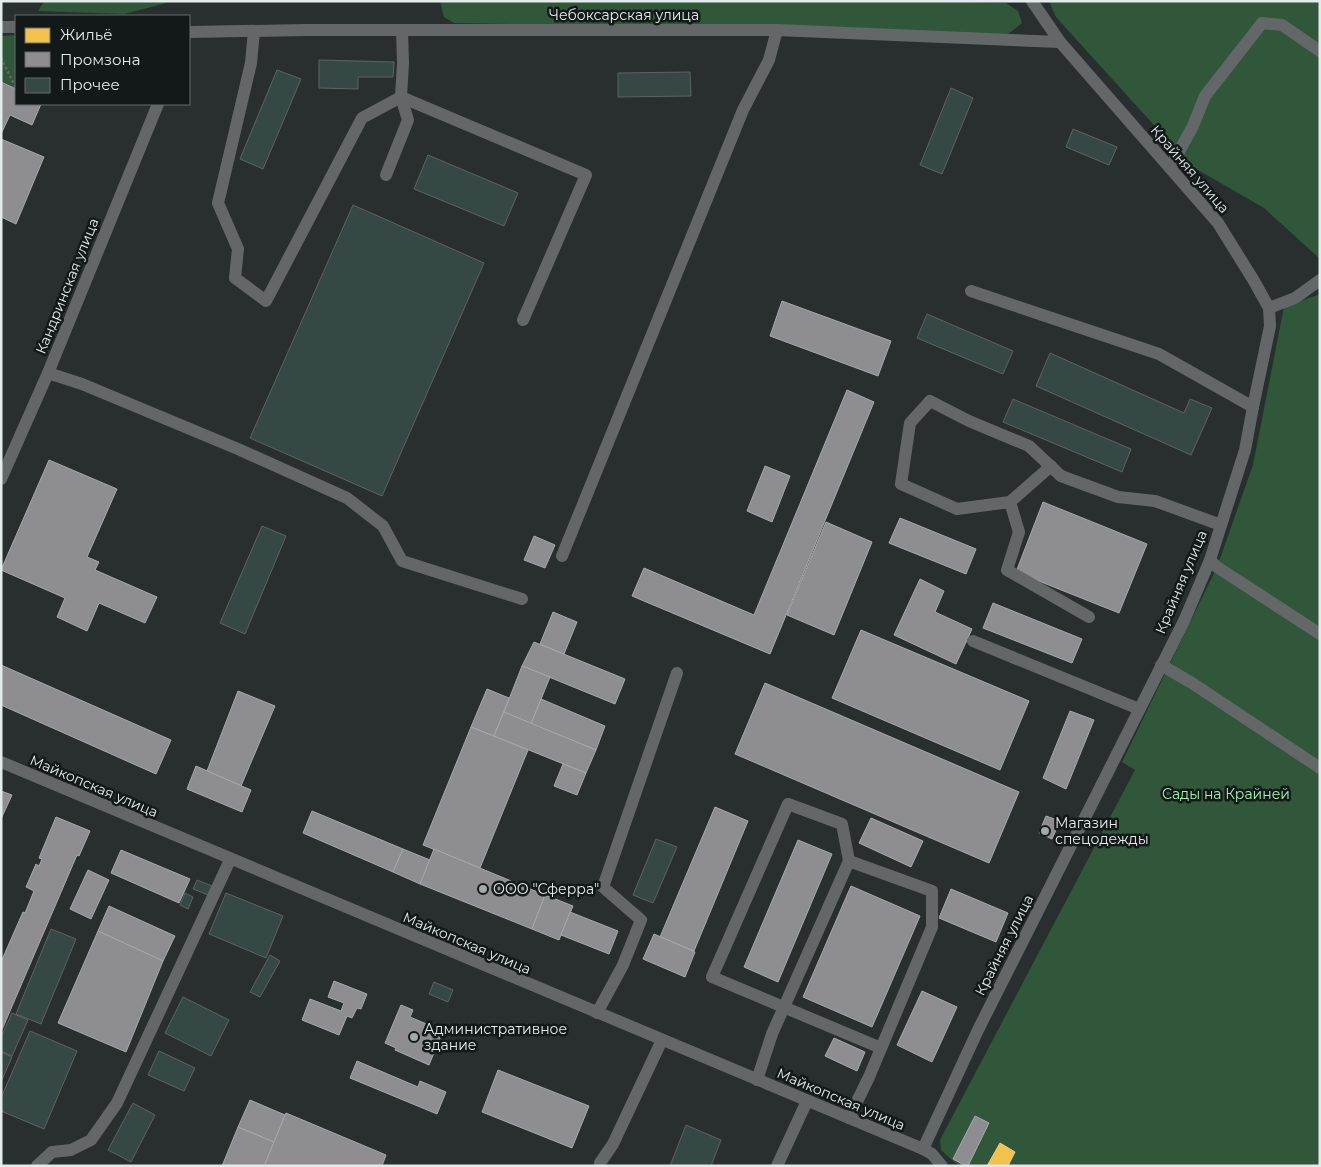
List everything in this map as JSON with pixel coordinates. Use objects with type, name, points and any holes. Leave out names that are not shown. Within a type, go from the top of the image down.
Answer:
[{"type":"street","name":"Крайняя улица","points":[[922,1149],[978,1030],[1184,621],[1210,560],[1245,450],[1270,326],[1269,308],[1218,224],[1060,42],[1032,1]]},
{"type":"street","points":[[1170,168],[1193,126],[1205,96],[1262,22],[1282,25],[1320,51]]},
{"type":"street","points":[[1,27],[15,27]]},
{"type":"street","points":[[386,175],[408,120],[401,97],[402,30]]},
{"type":"street","name":"Чебоксарская улица","points":[[190,32],[777,30],[1060,42]]},
{"type":"street","points":[[562,556],[743,110],[770,60],[777,30]]},
{"type":"street","points":[[254,31],[251,63],[218,203],[238,248],[235,278],[266,301],[362,118],[401,97]]},
{"type":"street","points":[[401,97],[586,176],[523,320]]},
{"type":"street","name":"Кандринская улица","points":[[1,479],[48,373],[158,105]]},
{"type":"street","points":[[1269,308],[1295,298],[1320,280]]},
{"type":"street","points":[[971,290],[1159,354],[1253,407]]},
{"type":"street","points":[[48,373],[82,384],[238,449],[347,498],[383,526],[402,561],[522,600]]},
{"type":"street","points":[[1051,466],[1010,502],[957,508],[901,484],[910,423],[930,401],[969,421],[1029,446],[1051,466],[1061,476],[1118,497],[1155,501],[1220,525]]},
{"type":"street","points":[[1010,502],[1020,532],[1007,570],[1089,617]]},
{"type":"street","points":[[1210,560],[1217,567],[1320,634]]},
{"type":"street","points":[[973,641],[1139,709]]},
{"type":"street","points":[[1161,665],[1192,683],[1320,768]]},
{"type":"street","points":[[597,1013],[622,965],[641,920],[603,887],[677,673]]},
{"type":"street","name":"Майкопская улица","points":[[1,762],[230,860],[922,1149]]},
{"type":"street","points":[[757,1080],[772,1034],[784,1007],[849,861],[842,824],[788,804],[712,978],[784,1007],[881,1048]]},
{"type":"street","points":[[37,1166],[52,1152],[71,1150],[91,1140],[117,1103],[230,860]]},
{"type":"street","points":[[849,861],[932,891],[932,927],[849,1118]]},
{"type":"street","points":[[600,1163],[614,1144],[662,1040]]},
{"type":"street","points":[[777,1166],[807,1101]]},
{"type":"street","points":[[922,1149],[932,1154],[942,1166]]},
{"type":"path","points":[[1,58],[15,86]]},
{"type":"green space","points":[[44,1],[169,1],[124,14],[38,11]]},
{"type":"green space","points":[[440,1],[908,1],[1006,3],[1018,11],[1022,23],[1008,34],[454,23],[444,17]]},
{"type":"green space","points":[[1049,1],[1320,1],[1320,259],[1264,208],[1191,166],[1056,17]]},
{"type":"green space","points":[[15,35],[15,89],[1,82],[1,36]]},
{"type":"green space","name":"Сады на Крайней","points":[[1320,294],[1320,1166],[961,1166],[941,1150],[940,1140],[1135,770],[1122,762],[1217,567],[1253,465],[1284,307]]},
{"type":"building: Жильё","points":[[1000,1143],[1015,1152],[1008,1166],[987,1166]]},
{"type":"building: Промзона","points":[[1,82],[15,89],[15,105],[41,105],[32,125],[10,115],[1,134]]},
{"type":"building: Промзона","points":[[1,139],[44,157],[16,224],[1,217]]},
{"type":"building: Промзона","points":[[782,301],[891,341],[878,376],[770,336]]},
{"type":"building: Промзона","points":[[847,390],[874,402],[770,654],[632,596],[644,568],[754,615]]},
{"type":"building: Промзона","points":[[49,460],[117,489],[87,557],[99,562],[95,570],[157,597],[145,623],[99,603],[87,631],[57,617],[65,598],[1,570]]},
{"type":"building: Промзона","points":[[765,466],[790,476],[772,522],[747,511]]},
{"type":"building: Промзона","points":[[1043,502],[1147,544],[1119,613],[1016,572]]},
{"type":"building: Промзона","points":[[900,518],[976,549],[966,574],[889,543]]},
{"type":"building: Промзона","points":[[826,522],[872,542],[834,635],[787,615]]},
{"type":"building: Промзона","points":[[534,536],[555,545],[545,568],[524,560]]},
{"type":"building: Промзона","points":[[920,579],[944,591],[935,612],[972,629],[956,664],[894,635]]},
{"type":"building: Промзона","points":[[993,603],[1082,639],[1072,663],[983,628]]},
{"type":"building: Промзона","points":[[553,612],[577,622],[564,654],[540,644]]},
{"type":"building: Промзона","points":[[861,630],[1029,701],[1000,770],[832,698]]},
{"type":"building: Промзона","points":[[534,642],[625,679],[615,704],[522,666]]},
{"type":"building: Промзона","points":[[1,665],[171,740],[156,774],[1,705]]},
{"type":"building: Промзона","points":[[522,666],[550,677],[531,724],[504,712]]},
{"type":"building: Промзона","points":[[765,683],[1019,792],[989,863],[735,754]]},
{"type":"building: Промзона","points":[[487,689],[509,698],[494,736],[471,727]]},
{"type":"building: Промзона","points":[[238,691],[275,706],[241,786],[207,771]]},
{"type":"building: Промзона","points":[[541,699],[605,726],[596,750],[531,724]]},
{"type":"building: Промзона","points":[[1070,711],[1094,720],[1066,789],[1043,778]]},
{"type":"building: Промзона","points":[[504,712],[596,750],[586,773],[494,736]]},
{"type":"building: Промзона","points":[[471,727],[528,750],[480,868],[423,845]]},
{"type":"building: Промзона","points":[[563,764],[586,773],[577,795],[554,786]]},
{"type":"building: Промзона","points":[[196,766],[251,790],[242,812],[187,789]]},
{"type":"building: Промзона","points":[[1,791],[12,795],[1,819]]},
{"type":"building: Промзона","points":[[715,807],[748,821],[694,951],[660,937]]},
{"type":"building: Промзона","points":[[312,811],[403,849],[393,872],[303,833]]},
{"type":"building: Промзона","points":[[1046,816],[1060,821],[1052,839],[1039,833]]},
{"type":"building: Промзона","points":[[56,817],[90,831],[79,856],[77,855],[1,1032],[1,962],[34,891],[26,887],[36,864],[39,866],[42,859],[39,858]]},
{"type":"building: Промзона","points":[[871,818],[923,841],[911,867],[859,843]]},
{"type":"building: Промзона","points":[[798,840],[832,854],[778,982],[744,967]]},
{"type":"building: Промзона","points":[[403,849],[430,860],[420,884],[393,872]]},
{"type":"building: Промзона","name":"ООО \"Сферра\"","points":[[434,849],[545,895],[532,929],[420,884]]},
{"type":"building: Промзона","points":[[121,850],[190,879],[179,903],[111,873]]},
{"type":"building: Промзона","points":[[88,870],[109,880],[91,919],[70,909]]},
{"type":"building: Промзона","points":[[851,886],[920,916],[872,1027],[803,997]]},
{"type":"building: Промзона","points":[[951,889],[1008,913],[996,942],[939,918]]},
{"type":"building: Промзона","points":[[545,895],[573,906],[559,940],[532,929]]},
{"type":"building: Промзона","points":[[109,906],[175,936],[163,961],[98,931]]},
{"type":"building: Промзона","points":[[570,912],[618,931],[609,954],[561,935]]},
{"type":"building: Промзона","points":[[98,931],[163,961],[126,1052],[58,1023]]},
{"type":"building: Промзона","points":[[654,934],[695,952],[685,977],[643,959]]},
{"type":"building: Промзона","points":[[334,981],[367,994],[361,1009],[357,1008],[352,1018],[347,1016],[339,1035],[302,1020],[310,999],[341,1011],[344,1003],[328,997]]},
{"type":"building: Промзона","points":[[922,991],[957,1007],[932,1062],[897,1045]]},
{"type":"building: Промзона","name":"Административное здание","points":[[401,1005],[413,1010],[410,1017],[443,1031],[429,1065],[395,1050],[396,1048],[385,1043]]},
{"type":"building: Промзона","points":[[834,1038],[865,1052],[857,1071],[825,1056]]},
{"type":"building: Промзона","points":[[357,1061],[418,1087],[420,1081],[446,1092],[437,1114],[350,1078]]},
{"type":"building: Промзона","points":[[498,1070],[589,1106],[572,1148],[482,1112]]},
{"type":"building: Промзона","points":[[250,1100],[285,1115],[274,1142],[238,1127]]},
{"type":"building: Промзона","points":[[286,1113],[386,1155],[382,1166],[264,1166]]},
{"type":"building: Промзона","points":[[975,1116],[989,1123],[968,1166],[966,1166],[953,1159]]},
{"type":"building: Промзона","points":[[238,1127],[274,1142],[264,1166],[222,1166]]},
{"type":"building: Прочее","points":[[319,60],[394,62],[393,77],[358,77],[358,89],[319,88]]},
{"type":"building: Прочее","points":[[277,70],[301,79],[263,169],[240,159]]},
{"type":"building: Прочее","points":[[690,72],[691,96],[618,97],[618,73]]},
{"type":"building: Прочее","points":[[951,88],[973,98],[942,174],[920,165]]},
{"type":"building: Прочее","points":[[1073,129],[1117,147],[1109,165],[1066,147]]},
{"type":"building: Прочее","points":[[428,155],[518,193],[504,226],[414,189]]},
{"type":"building: Прочее","points":[[353,205],[484,263],[382,496],[250,438]]},
{"type":"building: Прочее","points":[[927,314],[1013,351],[1003,374],[917,338]]},
{"type":"building: Прочее","points":[[1050,353],[1184,413],[1190,399],[1212,408],[1191,455],[1036,386]]},
{"type":"building: Прочее","points":[[1013,399],[1131,449],[1122,472],[1003,422]]},
{"type":"building: Прочее","points":[[262,526],[286,536],[245,634],[220,623]]},
{"type":"building: Прочее","points":[[656,839],[677,847],[653,903],[633,895]]},
{"type":"building: Прочее","points":[[197,880],[212,886],[208,895],[193,889]]},
{"type":"building: Прочее","points":[[185,893],[193,897],[188,909],[180,905]]},
{"type":"building: Прочее","points":[[226,893],[283,916],[266,958],[209,934]]},
{"type":"building: Прочее","points":[[51,929],[76,939],[41,1024],[16,1014]]},
{"type":"building: Прочее","points":[[270,955],[280,961],[260,997],[250,992]]},
{"type":"building: Прочее","points":[[434,982],[453,990],[448,1002],[429,994]]},
{"type":"building: Прочее","points":[[183,997],[229,1020],[211,1056],[165,1033]]},
{"type":"building: Прочее","points":[[12,1013],[28,1020],[12,1056],[1,1051],[1,1037]]},
{"type":"building: Прочее","points":[[30,1031],[77,1051],[44,1129],[1,1111],[1,1098]]},
{"type":"building: Прочее","points":[[159,1051],[195,1068],[184,1091],[148,1075]]},
{"type":"building: Прочее","points":[[1,1052],[12,1057],[1,1082]]},
{"type":"building: Прочее","points":[[133,1103],[155,1115],[131,1162],[108,1150]]},
{"type":"building: Прочее","points":[[686,1125],[721,1140],[711,1166],[670,1166]]},
{"type":"place","name":"Магазин спецодежды","points":[[1045,831]]},
{"type":"place","name":"ООО \"Сферра\"","points":[[483,889]]},
{"type":"place","name":"Административное здание","points":[[414,1037]]}]
